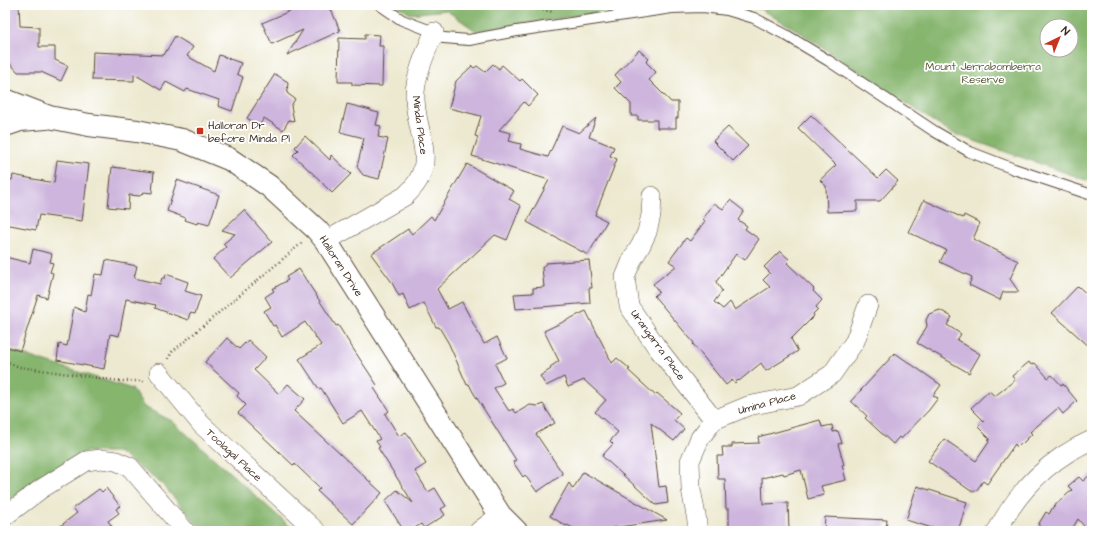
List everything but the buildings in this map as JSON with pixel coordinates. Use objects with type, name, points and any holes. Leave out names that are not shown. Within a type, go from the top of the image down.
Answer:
[{"type":"street","name":"Minda Place","points":[[321,236],[398,201],[412,190],[419,180],[424,167],[424,151],[415,108],[415,92],[417,79],[433,34]]},
{"type":"street","name":"Halloran Drive","points":[[5,100],[49,117],[89,125],[137,131],[182,140],[229,159],[269,186],[321,236],[500,515],[516,531]]},
{"type":"street","name":"Halloran Drive","points":[[5,125],[20,120],[49,117]]},
{"type":"street","name":"Urangarra Place","points":[[652,196],[648,232],[632,260],[625,277],[629,306],[656,346],[714,420]]},
{"type":"street","name":"Umina Place","points":[[697,531],[697,521],[691,489],[690,461],[700,438],[714,420],[748,406],[798,396],[832,374],[855,341],[868,305]]},
{"type":"street","name":"Toolagal Place","points":[[159,373],[201,424],[316,531]]},
{"type":"street","points":[[997,531],[1011,507],[1033,480],[1048,466],[1064,455],[1092,440]]},
{"type":"street","points":[[5,516],[41,489],[86,461],[101,459],[116,461],[130,467],[186,531]]},
{"type":"street","points":[[479,531],[500,515]]},
{"type":"lane","points":[[380,5],[402,20],[433,34],[456,40],[469,40],[517,31],[672,8],[714,8],[744,14],[786,35],[829,61],[934,132],[970,152],[1014,169],[1092,195]]},
{"type":"path","points":[[515,5],[569,16],[579,22]]},
{"type":"path","points":[[5,361],[20,367],[120,381],[147,381],[159,373],[172,352],[321,236]]},
{"type":"green space","points":[[397,5],[646,5],[476,31],[446,10],[410,14]]},
{"type":"green space","name":"Mount Jerrabomberra Reserve","points":[[742,5],[1092,5],[1092,182],[949,132],[795,29],[760,9]]},
{"type":"green space","points":[[5,349],[132,389],[144,407],[172,421],[295,531],[203,531],[162,484],[118,452],[85,452],[38,478],[5,505]]},
{"type":"place","name":"Halloran Dr before Minda Pl","points":[[200,131]]}]
